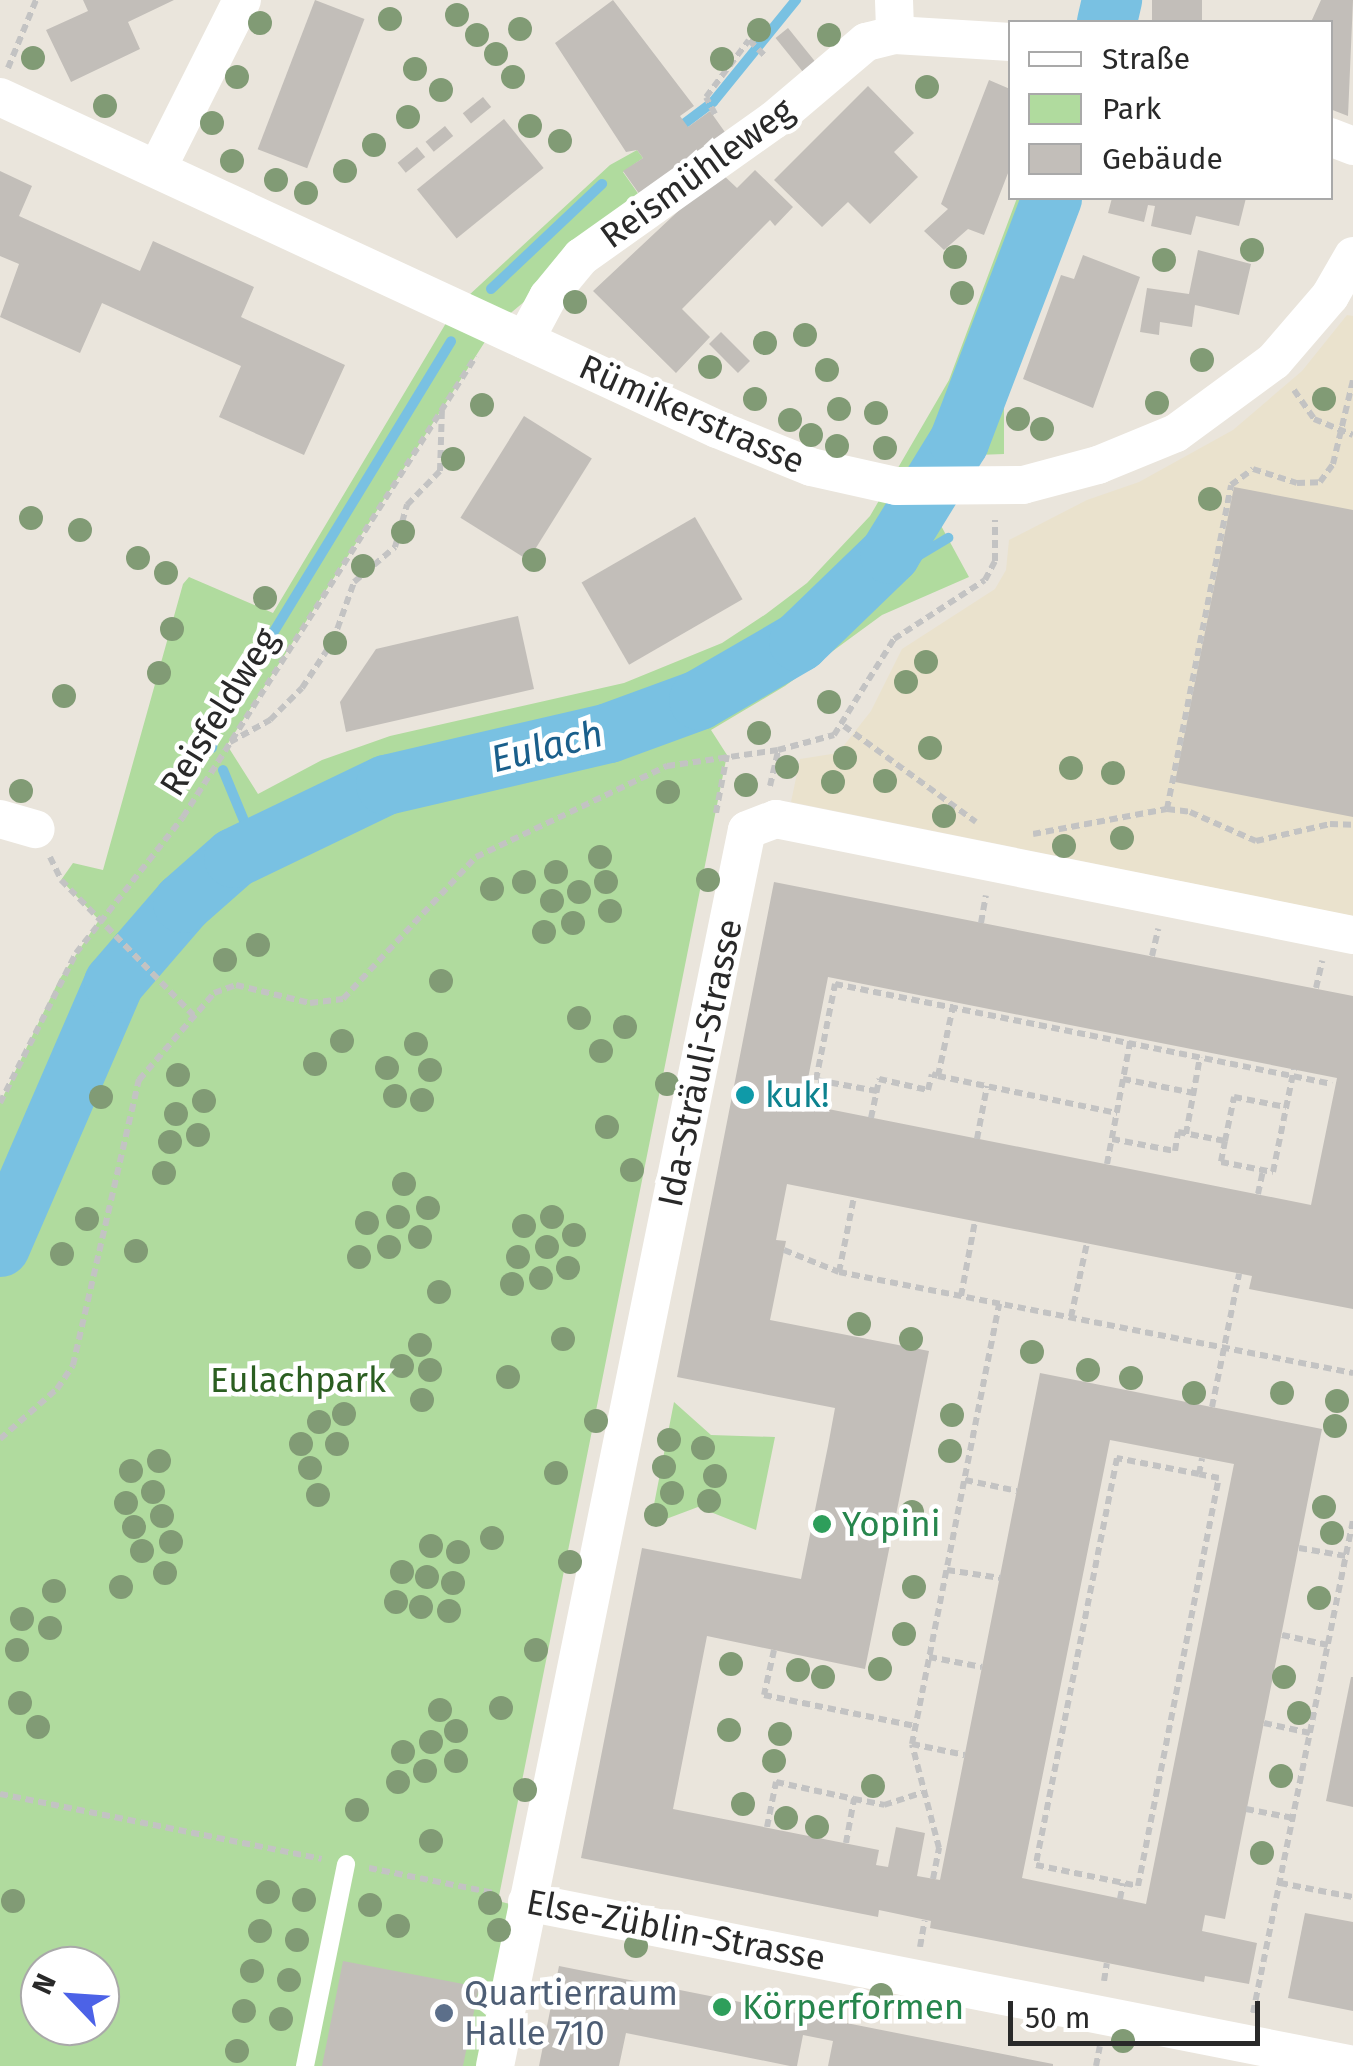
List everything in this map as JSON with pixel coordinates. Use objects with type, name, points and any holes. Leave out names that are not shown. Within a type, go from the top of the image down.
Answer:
[{"type":"street","points":[[157,169],[242,0]]},
{"type":"street","name":"Reismühleweg","points":[[525,340],[548,297],[581,258],[774,120],[895,18],[1008,42]]},
{"type":"street","name":"Rümikerstrasse","points":[[3,86],[157,169],[786,458],[896,486],[976,489],[1098,466],[1211,411],[1304,330],[1353,256]]},
{"type":"street","name":"Ida-Sträuli-Strasse","points":[[527,1902],[748,830],[776,819],[1353,936]]},
{"type":"street","points":[[495,2066],[527,1902]]},
{"type":"street","name":"Else-Züblin-Strasse","points":[[527,1902],[1353,2065]]},
{"type":"lane","points":[[305,2066],[346,1864]]},
{"type":"path","points":[[3,86],[36,0]]},
{"type":"path","points":[[717,112],[706,97],[750,41],[764,55]]},
{"type":"path","name":"Reisfeldweg","points":[[0,1104],[59,980],[99,920],[168,840],[483,346]]},
{"type":"path","points":[[1286,379],[1314,419],[1353,435]]},
{"type":"path","points":[[1167,809],[1231,485],[1253,468],[1297,484],[1320,482],[1342,433],[1353,380]]},
{"type":"path","points":[[228,743],[256,730],[294,698],[332,640],[354,582],[396,547],[407,505],[440,471],[442,405]]},
{"type":"path","points":[[0,1439],[57,1388],[73,1365],[138,1080],[214,993],[236,984],[310,1003],[343,999],[476,857],[667,766],[812,745],[844,726],[894,639],[990,574],[976,489]]},
{"type":"path","points":[[844,726],[987,829]]},
{"type":"path","points":[[767,802],[778,750]]},
{"type":"path","points":[[1021,836],[1167,809],[1190,812],[1256,841],[1330,824],[1353,826]]},
{"type":"path","points":[[18,824],[61,880],[192,1015]]},
{"type":"path","points":[[981,922],[986,895]]},
{"type":"path","points":[[1152,956],[1158,929]]},
{"type":"path","points":[[1316,988],[1322,961]]},
{"type":"path","points":[[877,1091],[816,1080],[835,984],[1293,1072],[1332,1084]]},
{"type":"path","points":[[938,1076],[954,1005]]},
{"type":"path","points":[[1107,1164],[1130,1040]]},
{"type":"path","points":[[1186,1134],[1200,1057]]},
{"type":"path","points":[[1286,1107],[1234,1097],[1221,1162],[1273,1172],[1286,1107],[1293,1072]]},
{"type":"path","points":[[870,1118],[879,1079],[928,1090],[932,1074],[1117,1113]]},
{"type":"path","points":[[1123,1079],[1194,1093]]},
{"type":"path","points":[[977,1139],[987,1086]]},
{"type":"path","points":[[1112,1139],[1174,1151],[1178,1132],[1225,1141]]},
{"type":"path","points":[[1258,1194],[1263,1170]]},
{"type":"path","points":[[839,1272],[854,1197]]},
{"type":"path","points":[[960,1296],[975,1221]]},
{"type":"path","points":[[1071,1317],[1086,1243]]},
{"type":"path","points":[[784,1250],[839,1272],[1353,1373]]},
{"type":"path","points":[[1212,1407],[1239,1274]]},
{"type":"path","points":[[933,1879],[939,1848],[912,1744],[999,1304]]},
{"type":"path","points":[[1117,1458],[1199,1474],[1218,1478],[1138,1886],[1036,1865],[1117,1458]]},
{"type":"path","points":[[1199,1474],[1202,1458]]},
{"type":"path","points":[[965,1480],[1017,1491]]},
{"type":"path","points":[[1247,2044],[1353,1520]]},
{"type":"path","points":[[1299,1548],[1346,1556]]},
{"type":"path","points":[[947,1570],[1000,1578]]},
{"type":"path","points":[[1282,1636],[1328,1644]]},
{"type":"path","points":[[774,1650],[764,1695],[915,1726]]},
{"type":"path","points":[[929,1657],[982,1667]]},
{"type":"path","points":[[1264,1723],[1310,1733]]},
{"type":"path","points":[[912,1744],[965,1755]]},
{"type":"path","points":[[766,1828],[776,1782],[884,1805],[922,1793]]},
{"type":"path","name":"Else-Züblin-Strasse","points":[[0,1794],[527,1902]]},
{"type":"path","points":[[846,1843],[854,1799]]},
{"type":"path","points":[[1246,1809],[1292,1818]]},
{"type":"path","points":[[1120,1899],[1123,1882]]},
{"type":"path","points":[[1280,1883],[1353,1897]]},
{"type":"shaded area","points":[[1347,315],[1353,316],[1353,916],[791,802],[800,759],[838,753],[871,711],[902,649],[995,589],[1006,570],[1009,540],[1087,500],[1139,482],[1233,430],[1302,371]]},
{"type":"green space","points":[[1085,0],[1135,0],[1131,20],[1080,20]]},
{"type":"green space","name":"Eulachpark","points":[[637,150],[643,158],[623,172],[644,202],[495,326],[227,745],[258,794],[322,760],[390,736],[624,683],[722,643],[766,614],[807,583],[870,516],[949,380],[1016,200],[1074,200],[1004,392],[1004,454],[977,455],[939,522],[969,577],[882,615],[785,686],[711,730],[727,755],[498,1901],[510,1904],[477,2066],[0,2066],[0,1103],[59,980],[99,920],[61,880],[73,863],[103,870],[183,584],[189,577],[273,613],[455,308],[610,165]]},
{"type":"green space","points":[[674,1402],[711,1435],[775,1437],[756,1530],[698,1507],[650,1525]]},
{"type":"building","points":[[83,0],[174,0],[128,22],[140,49],[71,82],[46,30],[88,11]]},
{"type":"building","points":[[315,0],[364,19],[307,168],[258,149]]},
{"type":"building","points":[[613,0],[694,106],[680,116],[688,127],[710,111],[727,135],[640,195],[623,171],[643,158],[637,150],[626,152],[555,43]]},
{"type":"building","points":[[1152,0],[1202,0],[1202,20],[1152,20]]},
{"type":"building","points":[[1321,0],[1353,0],[1348,116],[1333,110],[1333,20],[1312,20]]},
{"type":"building","points":[[788,28],[820,68],[808,78],[776,38]]},
{"type":"building","points":[[989,80],[1008,88],[1008,173],[984,235],[968,229],[944,250],[924,231],[948,209],[941,204]]},
{"type":"building","points":[[868,86],[914,133],[894,152],[918,177],[870,224],[848,202],[822,227],[774,180]]},
{"type":"building","points":[[483,97],[491,107],[471,123],[463,113]]},
{"type":"building","points":[[504,119],[544,168],[457,238],[417,189]]},
{"type":"building","points":[[445,126],[453,136],[434,152],[426,142]]},
{"type":"building","points":[[417,147],[425,157],[406,173],[398,163]]},
{"type":"building","points":[[755,170],[793,207],[775,226],[770,220],[682,309],[710,337],[676,373],[593,291],[720,172],[737,188]]},
{"type":"building","points":[[0,171],[32,186],[19,216],[140,271],[153,241],[254,287],[241,317],[345,365],[304,455],[219,417],[241,366],[102,303],[80,353],[0,317],[19,264],[0,256]]},
{"type":"building","points":[[1111,200],[1246,200],[1239,226],[1196,216],[1191,235],[1151,226],[1155,206],[1148,205],[1144,222],[1108,213]]},
{"type":"building","points":[[1198,250],[1251,264],[1239,315],[1195,305],[1192,327],[1160,322],[1159,335],[1140,332],[1147,288],[1189,294]]},
{"type":"building","points":[[1083,255],[1140,277],[1093,408],[1023,379],[1061,275],[1074,279]]},
{"type":"building","points":[[721,332],[750,361],[738,373],[709,344]]},
{"type":"building","points":[[524,416],[592,458],[528,560],[460,518]]},
{"type":"building","points":[[1234,487],[1353,510],[1353,817],[1175,782]]},
{"type":"building","points":[[695,517],[742,599],[629,665],[582,582]]},
{"type":"building","points":[[518,616],[534,689],[346,732],[340,702],[376,649]]},
{"type":"building","points":[[774,882],[1353,996],[1353,1309],[1249,1289],[1252,1276],[787,1184],[776,1240],[786,1241],[770,1320],[929,1351],[865,1669],[707,1636],[673,1809],[879,1850],[876,1865],[888,1867],[896,1827],[925,1833],[917,1876],[940,1880],[1040,1373],[1322,1429],[1225,1919],[1205,1915],[1202,1931],[1257,1943],[1249,1984],[1205,1976],[1204,1982],[930,1928],[931,1921],[879,1910],[878,1917],[581,1858],[642,1548],[801,1579],[828,1446],[835,1408],[677,1377]],"holes":[[[828,977],[1337,1078],[1311,1205],[803,1104]],[[1110,1440],[1234,1464],[1146,1904],[1022,1878]]]},
{"type":"building","points":[[1353,1677],[1353,1807],[1326,1801]]},
{"type":"building","points":[[1305,1913],[1353,1922],[1353,2011],[1288,1998]]},
{"type":"building","points":[[343,1961],[479,1987],[463,2066],[322,2066]]},
{"type":"building","points":[[559,1966],[1053,2066],[828,2066],[833,2041],[803,2035],[797,2066],[790,2066],[626,2033],[619,2066],[539,2066]]},
{"type":"waterway","points":[[685,123],[713,102],[796,0]]},
{"type":"waterway","name":"Eulach","points":[[1107,20],[1112,0]]},
{"type":"waterway","points":[[491,289],[602,184]]},
{"type":"waterway","name":"Eulach","points":[[0,1247],[114,983],[183,903],[234,858],[386,785],[609,733],[699,700],[799,642],[890,554],[959,442],[1051,200]]},
{"type":"waterway","points":[[212,748],[215,728],[451,341]]},
{"type":"waterway","points":[[872,572],[896,569],[948,538]]},
{"type":"waterway","points":[[223,770],[254,845]]},
{"type":"place","name":"kuk!","points":[[745,1095]]},
{"type":"place","name":"Yopini","points":[[822,1524]]},
{"type":"place","name":"Körperformen","points":[[722,2007]]},
{"type":"place","name":"Quartierraum Halle 710","points":[[444,2013]]}]
